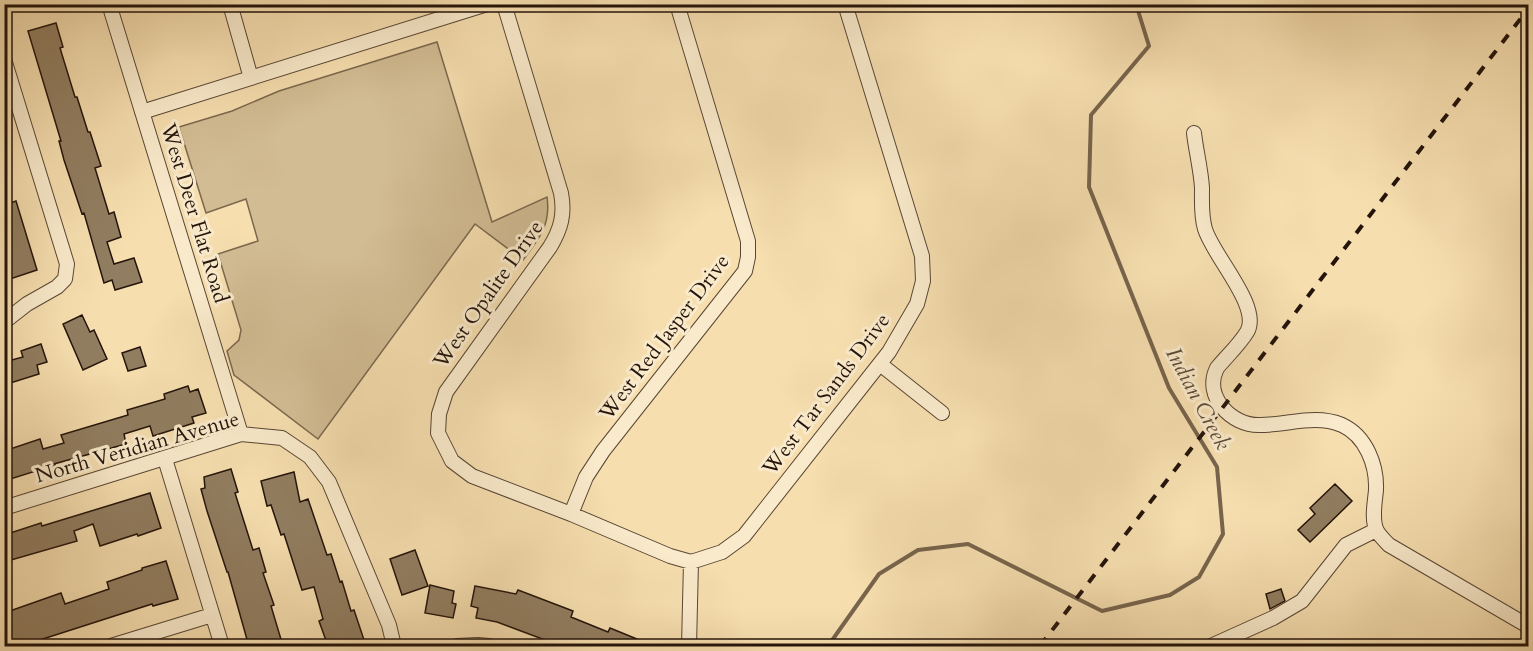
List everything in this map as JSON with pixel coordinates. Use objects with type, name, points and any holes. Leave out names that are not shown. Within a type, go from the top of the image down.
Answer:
[{"type":"street","name":"West Deer Flat Road","points":[[109,4],[241,434]]},
{"type":"street","points":[[230,4],[251,78]]},
{"type":"street","points":[[142,112],[487,4]]},
{"type":"street","name":"West Opalite Drive","points":[[504,4],[561,193],[563,219],[558,235],[550,247],[446,392],[439,414],[438,434],[452,461],[472,476],[571,514]]},
{"type":"street","name":"West Red Jasper Drive","points":[[571,514],[586,477],[603,451],[745,271],[748,257],[748,241],[677,4]]},
{"type":"street","name":"West Tar Sands Drive","points":[[690,562],[722,552],[744,536],[889,352],[917,304],[923,281],[922,256],[845,4]]},
{"type":"street","points":[[4,59],[67,264],[65,279],[57,287],[27,304],[4,322]]},
{"type":"street","points":[[1194,133],[1202,187],[1201,206],[1204,228],[1213,249],[1246,300],[1249,314],[1248,330],[1213,375],[1215,400],[1237,420],[1259,425],[1315,420],[1342,426],[1360,439],[1373,461],[1376,487],[1374,511],[1376,530],[1389,545],[1528,626]]},
{"type":"street","points":[[879,364],[942,413]]},
{"type":"street","name":"North Veridian Avenue","points":[[4,508],[241,434],[282,438],[310,457],[329,482],[389,624],[394,646]]},
{"type":"street","points":[[165,459],[222,646]]},
{"type":"street","points":[[571,514],[670,556],[690,562],[689,646]]},
{"type":"street","points":[[1211,646],[1273,618],[1302,601],[1346,545],[1376,530]]},
{"type":"street","points":[[111,646],[212,615]]},
{"type":"street","points":[[457,646],[489,646]]},
{"type":"shaded area","points":[[437,42],[492,222],[547,197],[545,224],[539,238],[523,260],[475,224],[318,439],[234,375],[227,351],[239,340],[241,330],[218,254],[258,241],[246,199],[206,213],[179,127],[232,111],[279,91]]},
{"type":"building","points":[[56,23],[63,47],[60,48],[75,97],[77,97],[101,166],[95,168],[109,214],[114,212],[121,237],[107,242],[114,264],[134,258],[142,282],[115,290],[112,280],[104,283],[84,213],[82,214],[64,160],[59,141],[61,141],[28,31]]},
{"type":"building","points":[[16,201],[37,270],[4,281],[4,205]]},
{"type":"building","points":[[82,315],[90,332],[94,330],[107,359],[83,370],[63,324]]},
{"type":"building","points":[[41,344],[47,362],[37,365],[39,374],[4,385],[4,362],[23,357],[21,351]]},
{"type":"building","points":[[140,347],[146,366],[128,371],[122,353]]},
{"type":"building","points":[[188,386],[190,392],[198,389],[206,413],[192,417],[194,423],[153,436],[150,426],[124,434],[126,444],[4,481],[4,451],[40,439],[43,449],[64,443],[61,435],[128,415],[127,410],[165,399],[164,394]]},
{"type":"building","points":[[231,469],[238,492],[235,493],[253,550],[259,548],[266,572],[263,573],[274,605],[271,606],[283,646],[259,646],[258,640],[248,643],[228,572],[207,511],[201,489],[205,488],[204,477]]},
{"type":"building","points":[[294,472],[300,502],[308,499],[327,555],[331,554],[366,646],[328,646],[319,621],[323,619],[314,587],[302,590],[284,534],[281,535],[271,505],[267,506],[261,481]]},
{"type":"building","points":[[1335,484],[1352,501],[1310,542],[1298,530],[1315,514],[1310,508]]},
{"type":"building","points":[[150,493],[161,528],[100,546],[93,524],[74,531],[77,541],[4,562],[4,535],[41,523],[42,526]]},
{"type":"building","points":[[415,550],[428,586],[402,595],[390,559]]},
{"type":"building","points":[[166,561],[178,599],[153,606],[152,604],[21,646],[20,640],[10,644],[4,626],[4,619],[9,618],[7,612],[61,593],[65,604],[109,589],[107,582]]},
{"type":"building","points":[[430,585],[454,591],[452,603],[456,604],[453,618],[425,613]]},
{"type":"building","points":[[475,586],[516,594],[518,590],[573,611],[571,617],[608,632],[610,628],[654,646],[561,646],[497,622],[476,618],[478,608],[471,606]]},
{"type":"building","points":[[1281,589],[1285,601],[1270,609],[1266,594]]},
{"type":"waterway","name":"Indian Creek","points":[[828,646],[879,574],[918,550],[968,544],[1102,611],[1170,595],[1199,577],[1223,534],[1217,467],[1169,388],[1089,187],[1091,115],[1149,46],[1136,4]]},
{"type":"railway","points":[[1040,646],[1528,9]]}]
